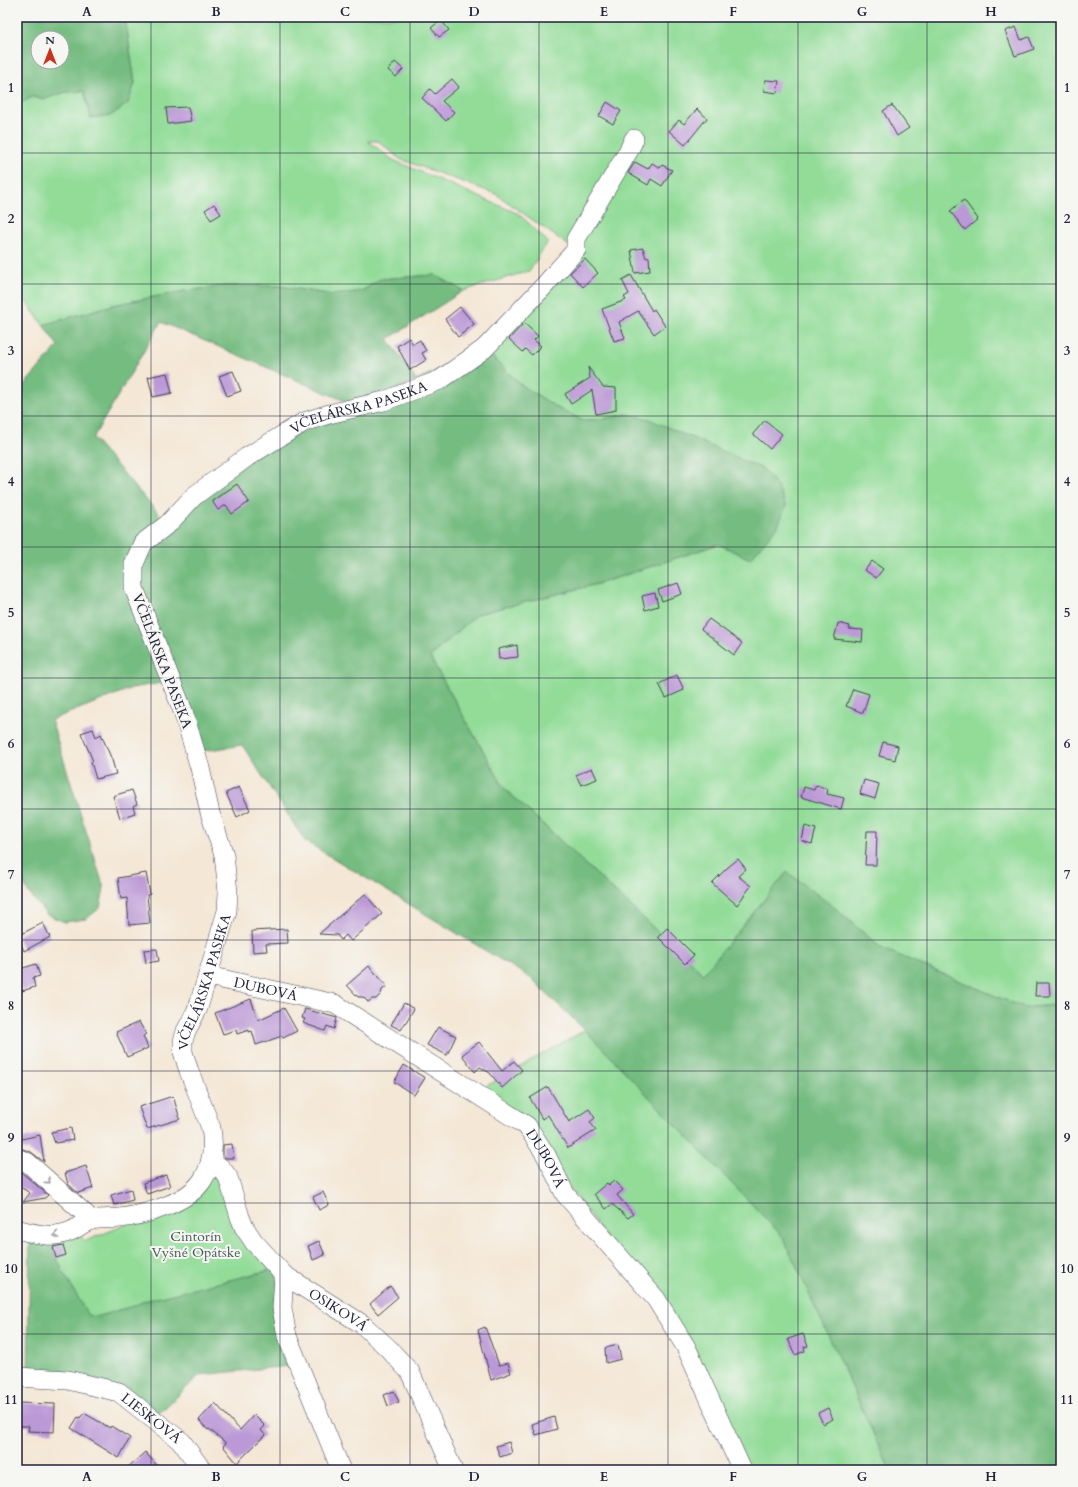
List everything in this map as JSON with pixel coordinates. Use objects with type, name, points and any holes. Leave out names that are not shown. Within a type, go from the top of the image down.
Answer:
[{"type":"street","name":"VČELÁRSKA PASEKA","points":[[92,1220],[120,1218],[143,1213],[178,1200],[188,1194],[202,1181],[210,1163],[213,1145],[211,1128],[183,1052],[186,1031],[198,1008],[227,912],[228,892],[224,855],[210,813],[200,768],[183,711],[134,588],[134,564],[142,543],[168,524],[194,496],[247,457],[304,422],[329,414],[384,401],[440,380],[484,349],[576,250],[576,239],[630,150],[634,139]]},
{"type":"street","name":"DUBOVÁ","points":[[208,976],[335,1004],[527,1126],[546,1155],[565,1194],[656,1299],[686,1347],[742,1470]]},
{"type":"street","points":[[17,1158],[27,1162],[92,1220],[72,1230],[51,1236],[17,1230]]},
{"type":"street","name":"OSIKOVÁ","points":[[210,1163],[220,1167],[228,1177],[244,1227],[254,1242],[284,1275],[362,1324],[388,1348],[410,1372],[453,1470]]},
{"type":"street","points":[[284,1275],[282,1308],[287,1336],[341,1470]]},
{"type":"street","name":"LIESKOVÁ","points":[[17,1376],[68,1380],[118,1392],[182,1442],[202,1470]]},
{"type":"green space","points":[[17,17],[125,17],[135,83],[128,103],[112,115],[91,118],[84,91],[66,92],[45,99],[32,97],[17,105]]},
{"type":"green space","points":[[125,17],[1061,17],[1061,1004],[1024,1008],[881,948],[834,907],[703,974],[504,788],[430,657],[477,614],[601,583],[719,544],[750,559],[627,414],[603,419],[582,420],[559,409],[520,384],[484,349],[575,250],[496,194],[400,159],[378,141],[368,141],[393,160],[519,214],[548,242],[529,271],[463,291],[435,275],[380,279],[362,291],[333,295],[279,286],[185,291],[113,305],[43,325],[17,289],[17,105],[32,97],[45,99],[66,92],[84,91],[91,117],[135,83]]},
{"type":"green space","points":[[435,275],[463,291],[388,339],[418,383],[352,404],[161,322],[93,438],[164,520],[130,557],[167,682],[132,688],[51,720],[104,888],[100,908],[86,919],[65,922],[47,915],[27,891],[17,868],[17,393],[58,346],[43,325],[113,305],[185,291],[224,286],[279,286],[333,295],[362,291],[380,279]]},
{"type":"green space","points":[[484,349],[520,384],[559,409],[582,420],[603,419],[627,414],[649,419],[763,469],[777,485],[786,506],[778,526],[750,559],[718,544],[601,583],[477,614],[430,657],[504,788],[703,974],[787,872],[834,907],[881,948],[1024,1008],[1061,1004],[1061,1470],[890,1470],[783,1237],[585,1030],[529,977],[305,841],[242,745],[196,752],[134,564],[247,457]]},
{"type":"green space","points":[[585,1030],[784,1237],[890,1470],[742,1470],[686,1347],[546,1155],[474,1093]]},
{"type":"green space","name":"Cintorín Vyšné Opátske","points":[[215,1174],[233,1222],[275,1269],[144,1301],[134,1306],[95,1317],[88,1316],[63,1272],[54,1251],[56,1242],[80,1235],[85,1241],[143,1218]]},
{"type":"green space","points":[[30,1232],[56,1242],[54,1251],[63,1272],[88,1315],[95,1317],[134,1306],[144,1301],[275,1269],[299,1365],[200,1375],[153,1419],[118,1392],[28,1377]]},
{"type":"building","points":[[441,20],[449,30],[439,37],[431,28]]},
{"type":"building","points":[[1016,27],[1021,40],[1029,37],[1034,49],[1015,56],[1005,31]]},
{"type":"building","points":[[395,62],[403,69],[396,77],[388,70]]},
{"type":"building","points":[[452,79],[459,87],[442,101],[454,112],[446,121],[422,98],[430,89],[435,94]]},
{"type":"building","points":[[765,80],[779,81],[777,93],[764,91]]},
{"type":"building","points":[[607,102],[621,111],[613,124],[599,116]]},
{"type":"building","points":[[892,105],[909,128],[897,136],[883,111]]},
{"type":"building","points":[[188,107],[191,121],[168,124],[166,108]]},
{"type":"building","points":[[697,109],[707,118],[685,145],[669,131],[679,120],[684,124]]},
{"type":"building","points":[[635,162],[648,169],[652,163],[660,168],[662,165],[672,170],[662,186],[651,179],[648,185],[628,173]]},
{"type":"building","points":[[964,200],[978,219],[965,230],[950,211]]},
{"type":"building","points":[[214,204],[221,214],[211,220],[205,210]]},
{"type":"building","points":[[643,248],[646,258],[649,257],[650,271],[635,273],[631,250]]},
{"type":"building","points":[[585,259],[598,273],[583,287],[570,273]]},
{"type":"building","points":[[631,275],[652,311],[654,309],[665,326],[654,334],[638,311],[619,322],[625,338],[614,341],[602,309],[626,300],[624,297],[629,294],[622,280]]},
{"type":"building","points":[[460,307],[474,324],[458,337],[445,319]]},
{"type":"building","points":[[524,323],[538,336],[534,340],[541,346],[532,355],[525,349],[523,352],[509,339]]},
{"type":"building","points":[[409,338],[413,344],[420,340],[426,351],[422,353],[426,360],[410,370],[397,346]]},
{"type":"building","points":[[588,367],[603,387],[616,388],[616,410],[596,414],[592,390],[571,404],[565,394],[590,378]]},
{"type":"building","points":[[233,371],[241,391],[227,396],[219,376]]},
{"type":"building","points":[[167,373],[172,393],[153,397],[148,377]]},
{"type":"building","points":[[765,420],[782,434],[770,449],[753,434]]},
{"type":"building","points":[[237,484],[249,502],[232,514],[226,505],[218,510],[212,501]]},
{"type":"building","points":[[872,561],[883,569],[876,578],[865,570]]},
{"type":"building","points":[[678,583],[682,594],[662,601],[658,590]]},
{"type":"building","points":[[655,593],[658,606],[645,610],[642,596]]},
{"type":"building","points":[[709,619],[742,643],[734,655],[701,629]]},
{"type":"building","points":[[838,623],[850,626],[849,629],[863,630],[862,642],[834,639]]},
{"type":"building","points":[[517,645],[518,657],[499,659],[498,649]]},
{"type":"building","points":[[677,675],[684,690],[666,698],[659,684]]},
{"type":"building","points":[[853,689],[869,694],[863,713],[846,706]]},
{"type":"building","points":[[93,729],[96,737],[101,734],[116,774],[96,779],[91,762],[93,761],[81,733]]},
{"type":"building","points":[[883,742],[898,746],[895,760],[879,756]]},
{"type":"building","points":[[592,768],[597,779],[581,785],[576,775]]},
{"type":"building","points":[[864,780],[879,784],[875,799],[860,794]]},
{"type":"building","points":[[816,785],[828,789],[827,794],[844,798],[841,809],[801,797],[804,787],[814,790]]},
{"type":"building","points":[[239,787],[250,810],[237,817],[226,793]]},
{"type":"building","points":[[132,790],[137,804],[133,806],[135,813],[120,818],[113,796]]},
{"type":"building","points":[[805,826],[816,829],[812,844],[802,841]]},
{"type":"building","points":[[867,831],[877,831],[876,865],[865,865]]},
{"type":"building","points":[[738,859],[746,869],[738,876],[751,886],[737,905],[712,883]]},
{"type":"building","points":[[146,873],[150,894],[147,895],[150,923],[129,925],[127,898],[121,899],[118,878]]},
{"type":"building","points":[[365,894],[382,914],[351,941],[346,935],[341,940],[337,935],[319,934]]},
{"type":"building","points":[[43,923],[50,937],[24,951],[17,936]]},
{"type":"building","points":[[667,928],[694,955],[685,964],[658,937]]},
{"type":"building","points":[[287,929],[288,943],[266,944],[267,951],[253,952],[252,931]]},
{"type":"building","points":[[157,949],[159,961],[146,963],[144,950]]},
{"type":"building","points":[[36,964],[40,976],[33,978],[35,987],[22,991],[19,983],[17,983],[17,970]]},
{"type":"building","points":[[369,966],[387,986],[382,990],[381,994],[376,999],[372,999],[368,1002],[363,997],[358,997],[347,985]]},
{"type":"building","points":[[1036,983],[1049,983],[1050,996],[1035,996]]},
{"type":"building","points":[[251,999],[258,1020],[284,1008],[297,1031],[283,1038],[282,1036],[256,1045],[252,1031],[249,1032],[249,1030],[237,1034],[236,1030],[223,1034],[215,1013]]},
{"type":"building","points":[[404,1003],[414,1009],[401,1030],[391,1025]]},
{"type":"building","points":[[305,1009],[337,1018],[334,1029],[327,1026],[325,1031],[303,1023],[305,1019],[302,1018]]},
{"type":"building","points":[[139,1022],[146,1034],[143,1036],[148,1048],[127,1057],[116,1032]]},
{"type":"building","points":[[438,1027],[456,1036],[447,1055],[427,1045]]},
{"type":"building","points":[[479,1042],[502,1071],[514,1061],[522,1070],[502,1088],[490,1073],[480,1067],[475,1072],[462,1055]]},
{"type":"building","points":[[404,1065],[425,1078],[414,1095],[394,1082]]},
{"type":"building","points":[[548,1087],[569,1122],[589,1109],[595,1118],[590,1122],[596,1130],[568,1148],[548,1115],[542,1119],[530,1098]]},
{"type":"building","points":[[173,1096],[180,1119],[147,1129],[139,1107]]},
{"type":"building","points":[[71,1128],[73,1140],[55,1143],[51,1132]]},
{"type":"building","points":[[40,1135],[44,1162],[31,1152],[17,1147],[17,1140]]},
{"type":"building","points":[[232,1144],[234,1158],[226,1158],[223,1156],[223,1145]]},
{"type":"building","points":[[86,1166],[93,1188],[78,1193],[68,1184],[65,1173]]},
{"type":"building","points":[[17,1170],[48,1195],[45,1198],[23,1202],[30,1193],[17,1185]]},
{"type":"building","points":[[166,1175],[170,1186],[147,1194],[143,1183]]},
{"type":"building","points":[[614,1181],[623,1190],[617,1195],[633,1214],[628,1218],[612,1204],[606,1209],[594,1194],[607,1183],[609,1185]]},
{"type":"building","points":[[131,1189],[133,1200],[114,1205],[111,1195]]},
{"type":"building","points":[[323,1192],[329,1205],[319,1210],[313,1197]]},
{"type":"building","points":[[319,1241],[325,1255],[313,1260],[308,1246]]},
{"type":"building","points":[[63,1245],[66,1255],[56,1258],[53,1247]]},
{"type":"building","points":[[390,1286],[398,1297],[378,1314],[370,1304]]},
{"type":"building","points":[[485,1327],[499,1365],[508,1363],[511,1373],[491,1380],[478,1330]]},
{"type":"building","points":[[803,1334],[808,1346],[804,1347],[805,1351],[795,1355],[788,1339]]},
{"type":"building","points":[[618,1345],[621,1359],[606,1363],[605,1348]]},
{"type":"building","points":[[394,1391],[399,1402],[388,1406],[384,1395]]},
{"type":"building","points":[[17,1403],[55,1404],[54,1432],[28,1431],[29,1426],[17,1426]]},
{"type":"building","points":[[215,1403],[240,1430],[254,1415],[265,1426],[261,1430],[265,1435],[237,1463],[223,1446],[226,1443],[209,1429],[208,1430],[199,1420]]},
{"type":"building","points":[[828,1408],[833,1419],[823,1424],[818,1413]]},
{"type":"building","points":[[84,1413],[110,1428],[111,1426],[130,1438],[119,1458],[71,1428],[78,1417],[80,1418]]},
{"type":"building","points":[[554,1417],[557,1429],[536,1435],[532,1424]]},
{"type":"building","points":[[509,1442],[512,1453],[500,1457],[496,1446]]},
{"type":"building","points":[[145,1452],[161,1470],[125,1470],[136,1460]]}]
